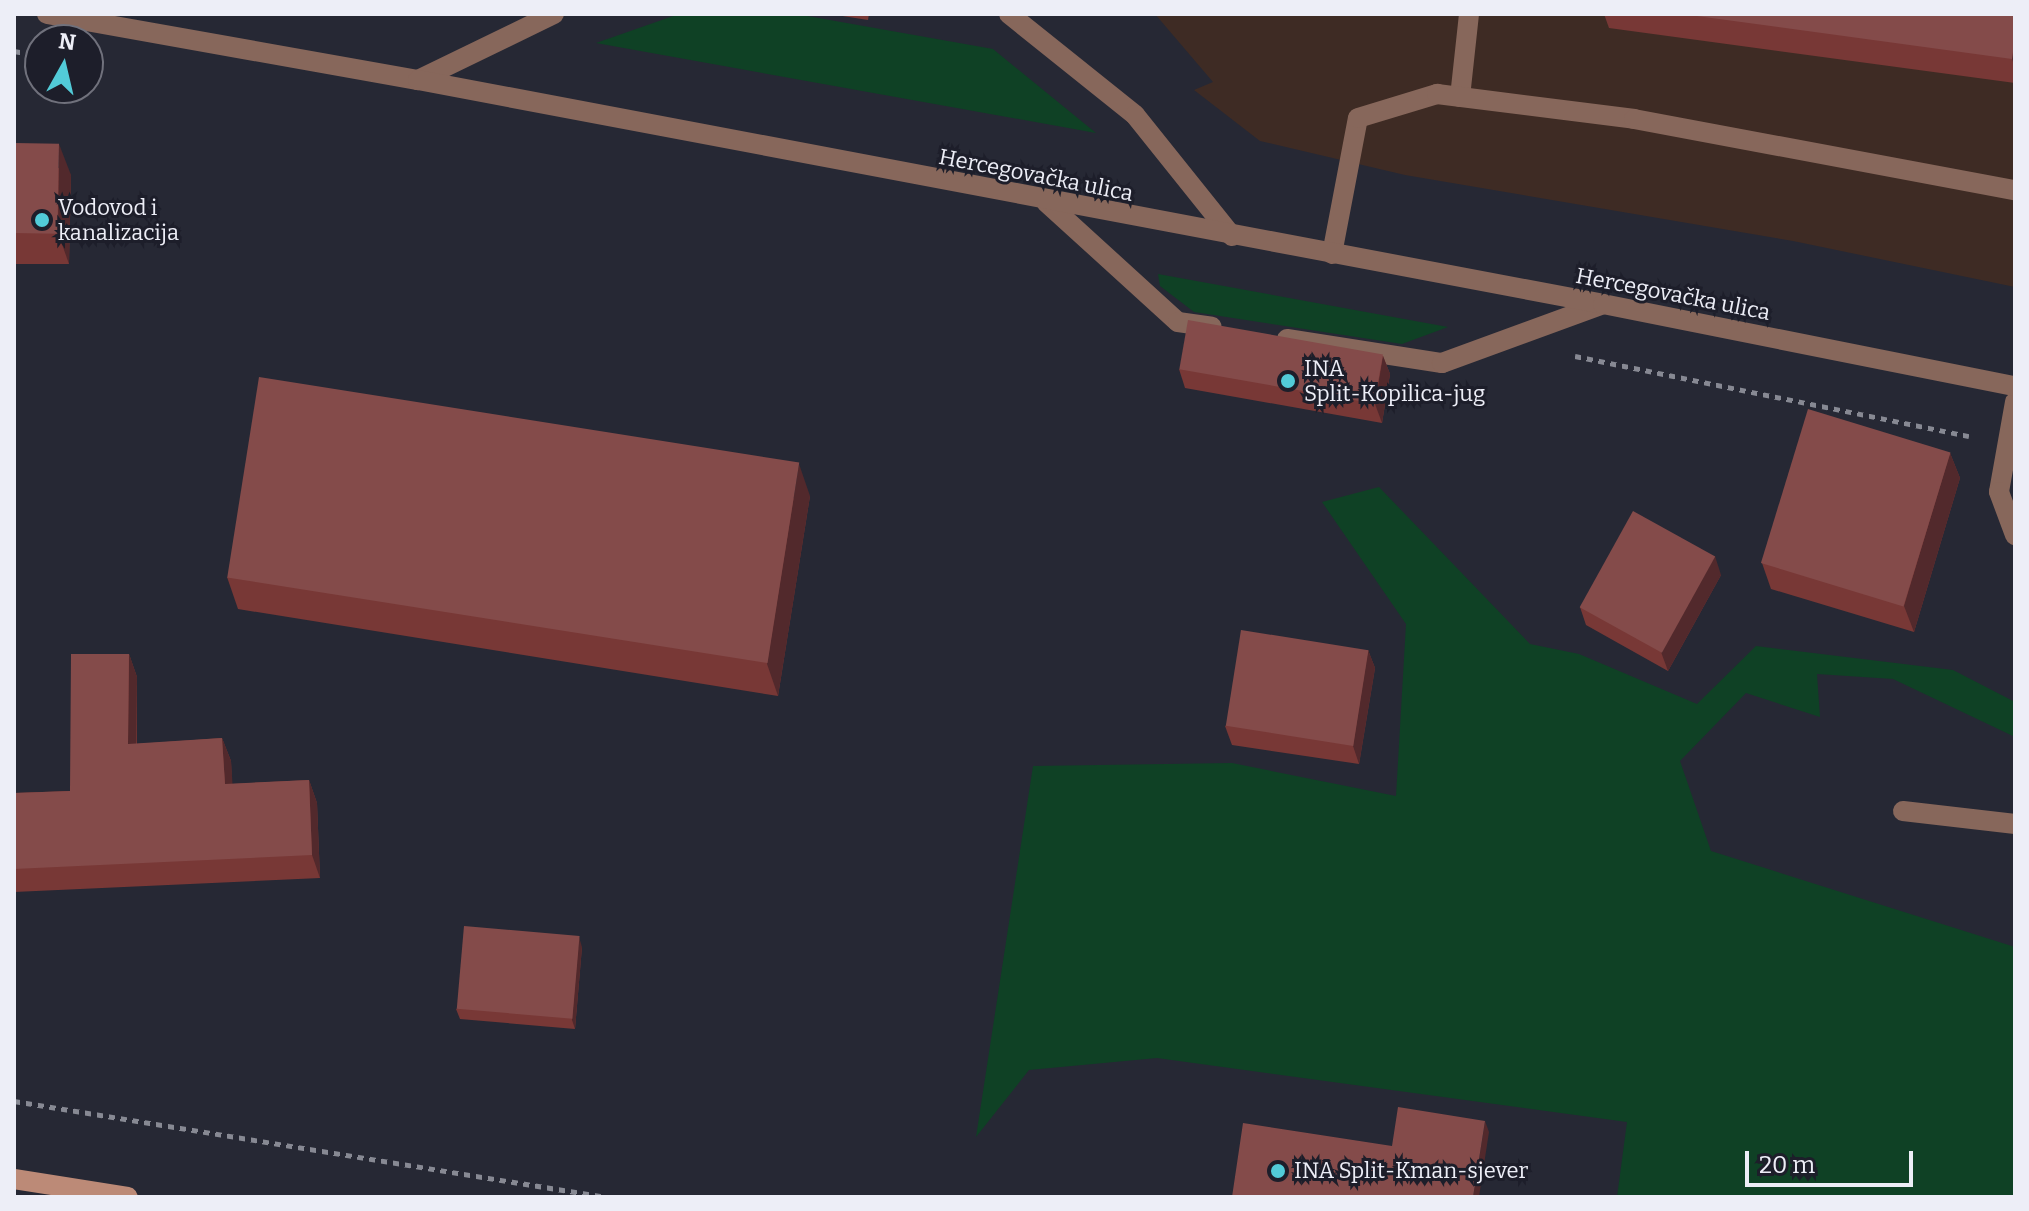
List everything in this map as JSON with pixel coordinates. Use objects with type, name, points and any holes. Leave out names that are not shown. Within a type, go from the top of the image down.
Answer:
[{"type":"main road","points":[[14,1179],[128,1197]]},
{"type":"street","name":"Hercegovačka ulica","points":[[47,14],[418,80],[1046,202],[1603,304],[2015,386]]},
{"type":"street","points":[[418,80],[554,14]]},
{"type":"street","points":[[1009,14],[1135,115],[1232,236]]},
{"type":"street","points":[[1460,97],[1469,14]]},
{"type":"street","points":[[1332,254],[1358,118],[1437,94],[1634,119],[2015,190]]},
{"type":"street","points":[[1046,202],[1178,322],[1240,331]]},
{"type":"street","points":[[1271,336],[1442,363],[1603,304]]},
{"type":"street","points":[[2015,402],[1999,492],[2015,535]]},
{"type":"street","points":[[1903,811],[2015,824]]},
{"type":"path","points":[[14,1101],[606,1197]]},
{"type":"shaded area","points":[[1155,14],[2015,14],[2015,287],[1793,241],[1405,175],[1260,141],[1194,90],[1213,82]]},
{"type":"green space","points":[[679,14],[796,14],[993,49],[1096,133],[596,43]]},
{"type":"green space","points":[[1158,274],[1448,327],[1402,344],[1194,312],[1160,286]]},
{"type":"green space","points":[[1379,487],[1530,644],[1579,654],[1697,704],[1756,646],[1953,670],[2015,702],[2015,737],[1893,679],[1817,674],[1820,717],[1746,693],[1680,761],[1711,851],[2015,947],[2015,1197],[1617,1197],[1627,1122],[1157,1058],[1029,1070],[976,1137],[1033,766],[1232,763],[1396,796],[1406,624],[1322,502]]},
{"type":"building","points":[[1682,14],[2015,14],[2015,36],[2012,59]]},
{"type":"building","points":[[14,143],[59,144],[57,234],[14,233]]},
{"type":"building","name":"INA Split-Kopilica-jug","points":[[1188,320],[1383,354],[1374,404],[1179,369]]},
{"type":"building","points":[[259,377],[799,463],[768,663],[227,578]]},
{"type":"building","points":[[1808,409],[1950,453],[1903,607],[1761,563]]},
{"type":"building","points":[[1633,511],[1715,557],[1662,653],[1580,607]]},
{"type":"building","points":[[1241,630],[1368,650],[1353,746],[1226,726]]},
{"type":"building","points":[[71,654],[129,654],[128,744],[222,738],[225,784],[309,780],[312,855],[14,869],[14,793],[70,791]]},
{"type":"building","points":[[464,926],[580,936],[572,1019],[457,1009]]},
{"type":"building","points":[[1398,1107],[1485,1121],[1473,1197],[1232,1197],[1243,1123],[1392,1146]]},
{"type":"place","name":"Vodovod i kanalizacija","points":[[42,220]]},
{"type":"place","name":"INA Split-Kopilica-jug","points":[[1288,381]]},
{"type":"place","name":"INA Split-Kman-sjever","points":[[1278,1171]]}]
